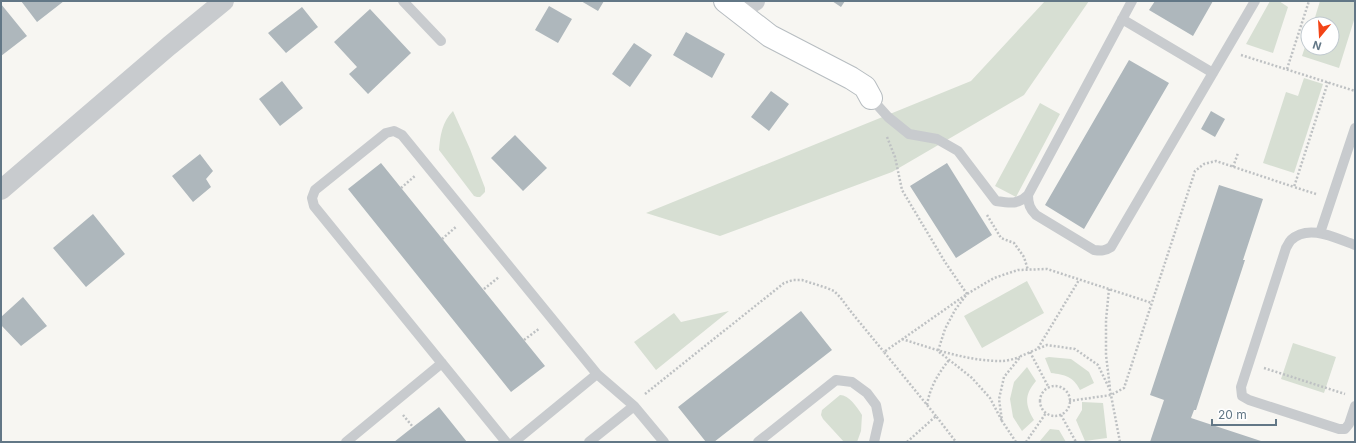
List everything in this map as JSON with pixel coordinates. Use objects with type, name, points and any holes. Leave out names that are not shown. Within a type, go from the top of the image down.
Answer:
[{"type":"street","points":[[1,190],[224,1]]},
{"type":"street","points":[[725,1],[770,36],[851,78],[865,87],[871,98]]},
{"type":"street","points":[[735,1],[755,1]]},
{"type":"lane","points":[[404,1],[441,41]]},
{"type":"lane","points":[[871,98],[888,117],[908,134],[937,139],[958,151],[996,201],[1012,204],[1022,201],[1028,195],[1132,1]]},
{"type":"lane","points":[[1028,195],[1030,210],[1036,215],[1094,250],[1106,250],[1111,246],[1255,1]]},
{"type":"lane","points":[[1122,19],[1213,73]]},
{"type":"lane","points":[[1320,233],[1355,128]]},
{"type":"lane","points":[[506,442],[314,206],[312,198],[315,190],[386,133],[394,131],[402,135],[598,374],[633,405],[664,442]]},
{"type":"lane","points":[[1355,245],[1320,233],[1310,232],[1299,235],[1291,240],[1286,248],[1241,387],[1242,396],[1249,400],[1339,429],[1345,429],[1349,424],[1355,406]]},
{"type":"lane","points":[[346,442],[442,364]]},
{"type":"lane","points":[[514,442],[598,374]]},
{"type":"lane","points":[[758,442],[836,380],[852,382],[867,393],[876,405],[878,420],[874,442]]},
{"type":"lane","points":[[589,442],[633,405]]},
{"type":"path","points":[[1287,69],[1309,1]]},
{"type":"path","points":[[1226,50],[1355,91]]},
{"type":"path","points":[[1294,187],[1328,82]]},
{"type":"path","points":[[887,136],[895,157],[902,190],[945,262],[967,294]]},
{"type":"path","points":[[1233,167],[1238,152]]},
{"type":"path","points":[[1069,401],[1111,395],[1124,388],[1195,171],[1204,164],[1216,161],[1332,199]]},
{"type":"path","points":[[401,188],[419,172]]},
{"type":"path","points":[[442,239],[461,224]]},
{"type":"path","points":[[884,352],[967,294],[994,278],[1018,270],[1047,269],[1152,303]]},
{"type":"path","points":[[484,289],[503,274]]},
{"type":"path","points":[[633,405],[784,283],[793,280],[802,280],[827,288],[840,296],[956,442]]},
{"type":"path","points":[[1038,349],[1079,280]]},
{"type":"path","points":[[1109,289],[1106,320],[1106,355],[1110,390],[1120,442]]},
{"type":"path","points":[[938,350],[945,329],[955,310],[967,294]]},
{"type":"path","points":[[524,340],[543,325]]},
{"type":"path","points":[[902,339],[950,354],[980,360],[1003,361],[1020,357],[1047,345],[1075,349],[1098,365],[1110,390]]},
{"type":"path","points":[[938,350],[972,378],[990,398],[1002,421],[1016,442]]},
{"type":"path","points":[[1030,352],[1049,388]]},
{"type":"path","points":[[1002,421],[999,399],[1004,377],[1020,357]]},
{"type":"path","points":[[927,405],[929,394],[939,374],[950,360]]},
{"type":"path","points":[[1249,363],[1347,395]]},
{"type":"path","points":[[1053,386],[1060,387],[1066,392],[1070,398],[1069,401],[1069,406],[1066,411],[1061,415],[1055,416],[1046,413],[1041,407],[1040,401],[1041,395],[1053,386]]},
{"type":"path","points":[[402,413],[413,427]]},
{"type":"path","points":[[1026,442],[1046,413]]},
{"type":"path","points":[[1061,415],[1076,442]]},
{"type":"path","points":[[907,442],[936,416]]},
{"type":"shaded area","points":[[1045,1],[1089,1],[1024,95],[892,172],[720,236],[646,213],[971,81]]},
{"type":"shaded area","points":[[1270,1],[1279,1],[1288,7],[1273,53],[1246,44]]},
{"type":"shaded area","points":[[1320,1],[1355,1],[1355,17],[1339,68],[1302,56],[1340,56],[1340,16],[1315,16]]},
{"type":"shaded area","points":[[1304,78],[1323,84],[1294,173],[1263,163],[1286,92],[1298,96]]},
{"type":"shaded area","points":[[1040,103],[1060,114],[1016,197],[995,186]]},
{"type":"shaded area","points":[[453,111],[485,188],[485,192],[480,197],[474,196],[439,150],[444,124]]},
{"type":"shaded area","points":[[1027,281],[1044,313],[982,348],[964,316]]},
{"type":"shaded area","points":[[729,311],[656,370],[634,342],[674,313],[681,322]]},
{"type":"shaded area","points":[[1293,343],[1336,357],[1324,393],[1281,379]]},
{"type":"shaded area","points":[[1045,358],[1071,359],[1089,372],[1094,383],[1080,390],[1068,377],[1051,373]]},
{"type":"shaded area","points":[[1027,367],[1036,381],[1029,391],[1027,400],[1029,410],[1034,420],[1022,431],[1013,417],[1010,399],[1014,382]]},
{"type":"shaded area","points":[[840,395],[850,399],[862,415],[861,431],[857,442],[844,442],[821,415],[822,410]]},
{"type":"shaded area","points":[[1082,402],[1103,403],[1107,438],[1085,441],[1076,420],[1082,410]]},
{"type":"shaded area","points":[[1050,429],[1059,430],[1066,442],[1039,442]]},
{"type":"building","points":[[21,1],[64,1],[37,22]]},
{"type":"building","points":[[581,1],[604,1],[598,11]]},
{"type":"building","points":[[832,1],[845,1],[841,7]]},
{"type":"building","points":[[1155,1],[1213,1],[1193,36],[1149,10]]},
{"type":"building","points":[[1,4],[27,36],[1,56]]},
{"type":"building","points":[[549,6],[572,19],[558,43],[535,30]]},
{"type":"building","points":[[302,7],[318,27],[286,53],[268,33]]},
{"type":"building","points":[[370,9],[411,53],[368,94],[349,74],[357,67],[334,42]]},
{"type":"building","points":[[686,32],[725,54],[712,78],[673,55]]},
{"type":"building","points":[[634,43],[652,55],[630,87],[612,74]]},
{"type":"building","points":[[1129,60],[1169,83],[1084,229],[1045,205]]},
{"type":"building","points":[[282,81],[303,108],[280,126],[259,99]]},
{"type":"building","points":[[771,91],[789,104],[769,131],[751,117]]},
{"type":"building","points":[[1211,111],[1225,119],[1215,137],[1201,129]]},
{"type":"building","points":[[515,135],[547,168],[523,191],[491,158]]},
{"type":"building","points":[[200,154],[213,171],[206,179],[211,187],[193,202],[172,176]]},
{"type":"building","points":[[381,163],[545,366],[511,392],[348,189]]},
{"type":"building","points":[[947,163],[992,235],[956,258],[910,186]]},
{"type":"building","points":[[1219,185],[1263,199],[1243,260],[1245,260],[1196,410],[1194,410],[1191,418],[1264,442],[1150,442],[1164,400],[1150,395]]},
{"type":"building","points":[[93,214],[125,254],[86,287],[53,248]]},
{"type":"building","points":[[23,297],[47,326],[21,346],[1,325],[1,317]]},
{"type":"building","points":[[801,311],[832,350],[714,442],[706,442],[678,407]]},
{"type":"building","points":[[439,407],[467,442],[394,442],[413,427]]}]
